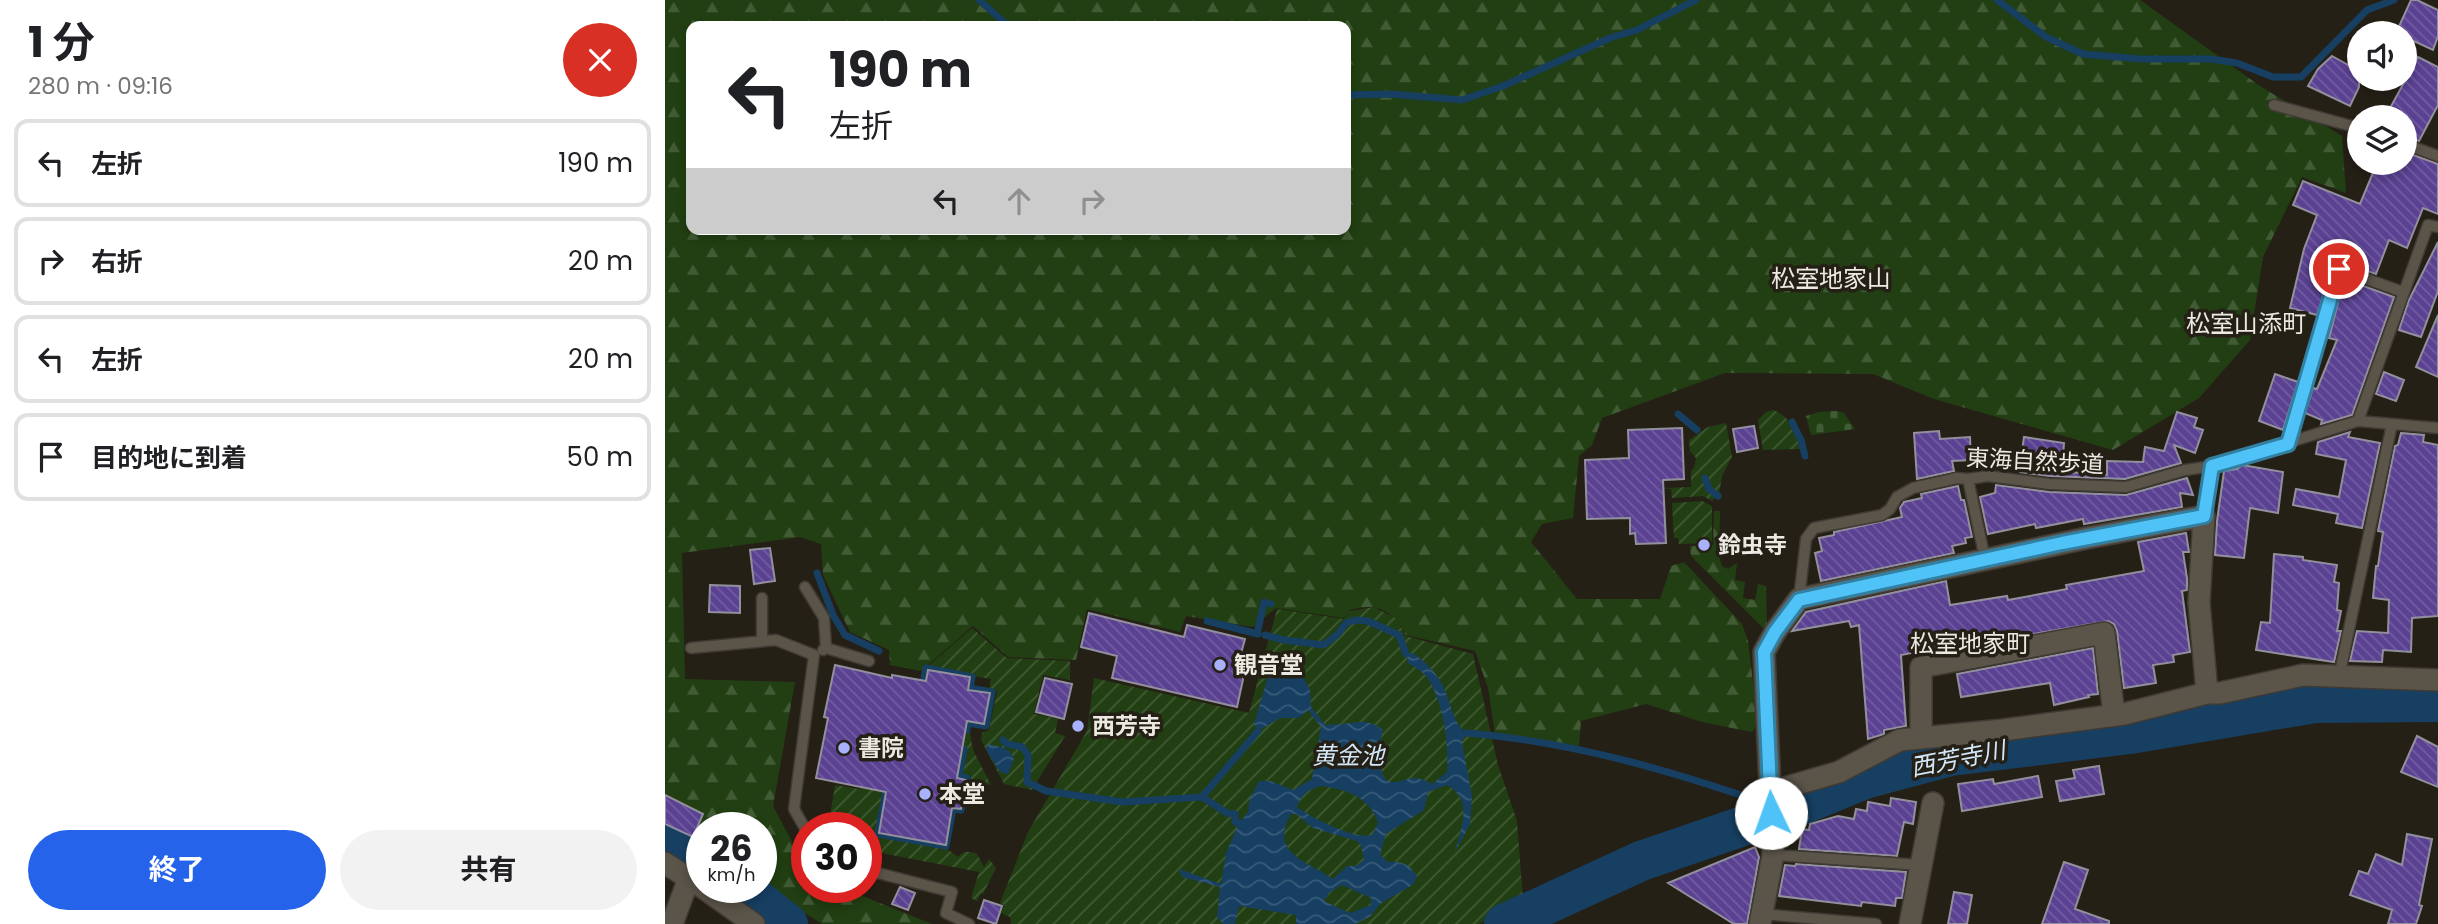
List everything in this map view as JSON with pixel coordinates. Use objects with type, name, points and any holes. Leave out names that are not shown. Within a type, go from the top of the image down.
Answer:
[{"type":"street","points":[[1761,919],[1773,855],[1764,652],[1799,600],[1985,559],[2204,516],[2199,603],[2207,693]]},
{"type":"street","points":[[1921,738],[1921,667],[2104,632],[2115,715]]},
{"type":"street","points":[[1770,792],[1839,772],[1900,740],[2115,715],[2207,693],[2220,693],[2303,675],[2438,680]]},
{"type":"street","points":[[1910,924],[1933,803]]},
{"type":"street","points":[[665,863],[686,876]]},
{"type":"street","points":[[671,924],[686,902]]},
{"type":"street","points":[[725,903],[754,924]]},
{"type":"lane","points":[[2274,105],[2347,125]]},
{"type":"lane","points":[[2417,148],[2438,155]]},
{"type":"lane","points":[[2438,227],[2428,225],[2358,421],[2438,428]]},
{"type":"lane","points":[[2288,444],[2339,269],[2403,292]]},
{"type":"lane","name":"東海自然歩道","points":[[1799,600],[1806,539],[1814,528],[1882,515],[1890,509],[1897,497],[1913,488],[1957,478],[1988,476],[2049,484],[2126,487],[2185,470],[2212,466],[2358,421]]},
{"type":"lane","points":[[2339,677],[2392,424]]},
{"type":"lane","points":[[2204,516],[2212,466]]},
{"type":"lane","points":[[1968,479],[1985,559]]},
{"type":"lane","points":[[806,587],[824,618],[826,648]]},
{"type":"lane","points":[[762,598],[762,641]]},
{"type":"lane","points":[[691,648],[776,640],[814,656]]},
{"type":"lane","points":[[796,812],[814,656],[826,648]]},
{"type":"lane","points":[[826,648],[869,661]]},
{"type":"lane","points":[[1773,855],[1920,865]]},
{"type":"lane","points":[[882,874],[952,892],[946,913],[969,924]]},
{"type":"lane","points":[[1761,919],[1875,924]]},
{"type":"green space","points":[[665,0],[2140,0],[2260,86],[2342,136],[2346,193],[2302,177],[2263,257],[2250,340],[2199,398],[2113,450],[1934,399],[1873,374],[1725,373],[1602,418],[1592,445],[1579,456],[1573,518],[1542,524],[1531,542],[1577,599],[1660,599],[1671,566],[1684,562],[1742,624],[1748,641],[1758,723],[1752,732],[1702,722],[1646,704],[1581,721],[1579,746],[1495,734],[1488,688],[1475,651],[1406,635],[1389,614],[1368,607],[1350,610],[1344,618],[1276,608],[1253,627],[1186,616],[1180,632],[1087,609],[1076,660],[1008,657],[973,626],[921,671],[890,665],[889,650],[850,632],[823,575],[821,544],[800,537],[682,553],[685,679],[795,682],[773,806],[776,812],[686,812],[686,841],[665,831]]},
{"type":"green space","points":[[1773,410],[1784,416],[1792,426],[1802,449],[1763,450],[1758,420],[1766,412]]},
{"type":"green space","points":[[1836,411],[1844,413],[1855,429],[1811,435],[1806,416]]},
{"type":"green space","points":[[1726,423],[1732,457],[1722,476],[1719,494],[1712,501],[1703,496],[1672,498],[1671,489],[1662,488],[1691,487],[1691,471],[1696,458],[1690,451],[1689,440],[1708,427]]},
{"type":"green space","points":[[1702,501],[1712,506],[1712,543],[1679,544],[1678,538],[1674,538],[1672,503]]},
{"type":"green space","points":[[1714,511],[1720,511],[1719,556],[1722,566],[1728,569],[1737,563],[1735,580],[1745,582],[1743,598],[1755,600],[1758,584],[1766,586],[1767,626],[1764,629],[1691,556],[1690,546],[1710,545],[1707,553],[1713,544]]},
{"type":"green space","points":[[1374,607],[1395,618],[1406,636],[1473,654],[1498,765],[1517,821],[1523,900],[1479,924],[1011,924],[1010,917],[1001,913],[1004,905],[1000,903],[1028,832],[1087,731],[1094,678],[1249,713],[1277,609],[1344,619],[1350,611]]},
{"type":"green space","points":[[972,628],[1007,658],[1070,661],[1070,680],[1043,675],[1034,714],[1058,719],[1055,733],[1065,736],[1032,790],[1004,784],[981,740],[982,733],[989,730],[997,691],[989,689],[991,679],[926,668]]},
{"type":"green space","points":[[878,713],[893,736],[879,812],[831,812],[835,785],[860,789]]},
{"type":"green space","points":[[956,731],[970,733],[973,750],[991,785],[970,782],[971,776],[962,774],[967,747],[952,744]]},
{"type":"green space","points":[[777,814],[791,840],[791,903],[880,903],[932,924],[822,924],[777,895]]},
{"type":"green space","points":[[882,837],[947,849],[958,857],[965,852],[971,852],[977,854],[984,867],[989,859],[996,868],[977,901],[971,898],[979,872],[882,853]]},
{"type":"water","name":"黄金池","points":[[1413,653],[1435,674],[1444,688],[1458,723],[1467,733],[1462,742],[1472,796],[1470,824],[1455,852],[1463,806],[1455,791],[1447,785],[1428,792],[1424,810],[1386,834],[1380,855],[1388,862],[1405,864],[1417,876],[1414,884],[1380,904],[1371,916],[1355,924],[1296,924],[1296,915],[1239,906],[1235,924],[1223,924],[1217,917],[1220,887],[1182,877],[1179,869],[1221,884],[1226,853],[1239,823],[1248,812],[1250,798],[1259,781],[1270,781],[1293,790],[1312,779],[1321,727],[1308,710],[1299,718],[1280,718],[1258,731],[1254,724],[1273,668],[1287,664],[1301,672],[1310,690],[1311,707],[1325,725],[1364,722],[1383,730],[1379,757],[1387,781],[1417,778],[1432,784],[1447,772],[1444,722],[1432,685],[1424,674],[1408,663],[1406,654]],"holes":[[[1321,786],[1348,792],[1363,801],[1378,823],[1372,835],[1345,831],[1297,807],[1306,793]],[[1291,814],[1296,814],[1313,828],[1357,841],[1361,845],[1364,860],[1356,866],[1347,866],[1333,879],[1294,855],[1284,838]],[[1342,885],[1371,898],[1371,905],[1350,913],[1324,901],[1329,893]]]},
{"type":"water","points":[[988,744],[1004,748],[1012,755],[1014,759],[1008,774],[1000,772],[986,750]]},
{"type":"building","points":[[2411,0],[2438,10],[2438,36],[2433,50],[2417,43],[2417,21],[2401,21]]},
{"type":"building","points":[[2332,56],[2347,64],[2347,91],[2357,91],[2350,105],[2308,86],[2318,69]]},
{"type":"building","points":[[2417,59],[2438,67],[2438,105],[2419,141],[2417,105],[2392,105],[2399,91],[2417,91]]},
{"type":"building","points":[[2417,156],[2438,164],[2438,214],[2423,208],[2407,248],[2389,240],[2376,274],[2342,262],[2334,263],[2317,315],[2290,308],[2304,249],[2317,215],[2293,205],[2303,181],[2360,204],[2372,175],[2417,175]]},
{"type":"building","points":[[2438,242],[2438,291],[2421,337],[2399,330],[2409,300]]},
{"type":"building","points":[[2344,279],[2394,297],[2352,415],[2321,424],[2322,420],[2305,413],[2313,388],[2317,389],[2337,340],[2329,338]]},
{"type":"building","points":[[2438,315],[2438,377],[2416,367]]},
{"type":"building","points":[[2384,372],[2404,380],[2396,401],[2376,394]]},
{"type":"building","points":[[2275,374],[2298,382],[2283,430],[2259,421]]},
{"type":"building","points":[[2177,412],[2197,418],[2194,427],[2203,430],[2195,453],[2174,445],[2181,463],[2125,479],[2019,472],[2024,437],[2064,443],[2063,456],[2071,458],[2069,472],[2107,475],[2107,461],[2143,462],[2145,447],[2164,451]]},
{"type":"building","points":[[1754,426],[1758,448],[1737,452],[1733,429]]},
{"type":"building","points":[[1682,428],[1684,479],[1663,480],[1666,543],[1636,544],[1635,533],[1630,534],[1630,518],[1587,519],[1585,460],[1629,458],[1628,430]]},
{"type":"building","points":[[1939,431],[1940,439],[1970,437],[1971,460],[1952,461],[1954,471],[1917,479],[1914,433]]},
{"type":"building","points":[[2350,432],[2348,437],[2380,443],[2362,528],[2336,523],[2338,514],[2293,505],[2296,489],[2339,497],[2346,460],[2316,454],[2318,442]]},
{"type":"building","points":[[2401,433],[2424,435],[2423,442],[2438,445],[2438,616],[2412,618],[2411,652],[2383,650],[2382,662],[2350,661],[2357,631],[2388,633],[2389,600],[2373,598],[2383,532],[2378,531],[2395,446],[2398,445]]},
{"type":"building","points":[[2242,465],[2283,472],[2278,513],[2250,508],[2244,558],[2215,555],[2224,471],[2237,469]]},
{"type":"building","points":[[2187,478],[2193,495],[2180,493],[2182,507],[2084,524],[2083,519],[2036,528],[2035,524],[1988,534],[1980,497],[1995,493],[1996,485],[2049,492],[2126,495]]},
{"type":"building","points":[[1958,486],[1972,537],[1965,538],[1966,543],[1952,546],[1954,553],[1821,581],[1815,553],[1822,551],[1819,538],[1834,535],[1834,532],[1902,517],[1900,508],[1904,502],[1922,498],[1921,494]]},
{"type":"building","points":[[2186,533],[2189,552],[2183,552],[2187,590],[2182,591],[2190,652],[2173,655],[2174,662],[2153,665],[2156,683],[2124,688],[2117,631],[2114,624],[2108,621],[1952,648],[1952,645],[1901,655],[1906,726],[1884,730],[1884,734],[1868,739],[1859,625],[1851,627],[1849,621],[1792,631],[1806,612],[1946,581],[1950,605],[2007,596],[2008,600],[2067,589],[2066,585],[2144,571],[2138,542]]},
{"type":"building","points":[[770,548],[775,581],[754,584],[750,550]]},
{"type":"building","points":[[2274,554],[2337,565],[2334,582],[2339,583],[2337,610],[2341,611],[2337,631],[2341,631],[2334,662],[2256,650],[2261,622],[2270,623]]},
{"type":"building","points":[[710,585],[740,586],[740,613],[709,612]]},
{"type":"building","points":[[1089,613],[1184,637],[1187,625],[1245,639],[1238,664],[1246,666],[1237,707],[1112,678],[1117,656],[1081,647]]},
{"type":"building","points":[[2093,648],[2098,694],[2054,705],[2050,683],[1961,697],[1957,674]]},
{"type":"building","points":[[835,665],[892,678],[892,675],[926,681],[928,670],[970,677],[968,690],[990,693],[984,724],[967,721],[957,778],[966,780],[961,809],[952,808],[946,845],[882,834],[886,792],[816,778],[828,718],[824,717]]},
{"type":"building","points":[[1045,678],[1072,684],[1064,719],[1036,712]]},
{"type":"building","points":[[2417,736],[2438,747],[2438,787],[2401,772]]},
{"type":"building","points":[[2099,766],[2104,794],[2060,801],[2056,781],[2075,778],[2073,770]]},
{"type":"building","points":[[2038,776],[2042,797],[1962,811],[1958,784],[1993,779],[1994,784]]},
{"type":"building","points":[[665,795],[699,812],[686,812],[686,834],[665,824]]},
{"type":"building","points":[[1891,798],[1916,802],[1913,824],[1904,822],[1897,856],[1799,849],[1802,829],[1809,830],[1810,824],[1838,816],[1854,819],[1856,809],[1867,811],[1868,802],[1890,806]]},
{"type":"building","points":[[2407,834],[2432,839],[2419,905],[2422,906],[2416,924],[2388,924],[2392,910],[2350,895],[2359,871],[2368,874],[2376,854],[2402,865]]},
{"type":"building","points":[[1755,847],[1759,857],[1747,924],[1734,924],[1668,883]]},
{"type":"building","points":[[2064,862],[2088,870],[2075,909],[2109,921],[2109,924],[2042,924]]},
{"type":"building","points":[[1785,865],[1906,872],[1902,898],[1896,898],[1895,906],[1862,902],[1861,906],[1779,896]]},
{"type":"building","points":[[900,887],[915,893],[908,910],[892,904]]},
{"type":"building","points":[[1954,892],[1972,895],[1967,924],[1948,924]]},
{"type":"building","points":[[984,900],[1002,906],[996,924],[978,918]]},
{"type":"waterway","points":[[979,0],[1003,21]]},
{"type":"waterway","points":[[1351,95],[1390,94],[1462,100],[1503,86],[1610,38],[1637,30],[1696,0]]},
{"type":"waterway","points":[[1997,0],[2046,37],[2083,54],[2141,59],[2211,59],[2237,63],[2273,77],[2301,77],[2367,10],[2394,0]]},
{"type":"waterway","points":[[1678,414],[1697,430]]},
{"type":"waterway","points":[[1792,422],[1805,456]]},
{"type":"waterway","points":[[1705,478],[1709,489],[1718,496]]},
{"type":"waterway","points":[[817,573],[833,615],[845,635],[879,651]]},
{"type":"waterway","points":[[1257,634],[1264,602],[1271,604]]},
{"type":"waterway","points":[[1265,635],[1324,645],[1338,634],[1346,623],[1355,620],[1368,621],[1399,635],[1406,654]]},
{"type":"waterway","points":[[1207,621],[1258,634]]},
{"type":"waterway","points":[[924,678],[926,668],[972,677],[970,688],[992,692],[986,726],[968,723],[967,730],[957,728]]},
{"type":"waterway","name":"西芳寺川","points":[[1504,924],[1641,861],[1787,811],[1865,779],[1951,756],[2130,734],[2315,703],[2438,702]]},
{"type":"waterway","points":[[1202,797],[1258,731]]},
{"type":"waterway","points":[[1467,733],[1508,737],[1589,752],[1669,772],[1787,811]]},
{"type":"waterway","points":[[1003,740],[1007,744],[1022,747],[1028,755],[1027,782],[1046,791],[1123,802],[1202,797],[1227,813],[1235,814],[1235,822],[1239,823]]},
{"type":"waterway","points":[[887,784],[878,834],[946,846],[953,809],[961,810],[967,778],[959,776],[964,749],[953,747]]},
{"type":"waterway","name":"西芳寺川","points":[[665,845],[686,854]]},
{"type":"waterway","name":"西芳寺川","points":[[762,903],[788,924]]},
{"type":"place","name":"鈴虫寺","points":[[1704,545]]},
{"type":"place","name":"観音堂","points":[[1220,665]]},
{"type":"place","name":"西芳寺","points":[[1078,726]]},
{"type":"place","name":"書院","points":[[844,748]]},
{"type":"place","name":"本堂","points":[[925,794]]},
{"type":"district","name":"松室地家山","points":[[1831,279]]},
{"type":"district","name":"松室山添町","points":[[2246,324]]},
{"type":"district","name":"松室地家町","points":[[1970,644]]},
{"type":"route","points":[[1771,813],[1764,652],[1799,600],[2062,543],[2204,516],[2212,466],[2288,444],[2339,269]]}]
